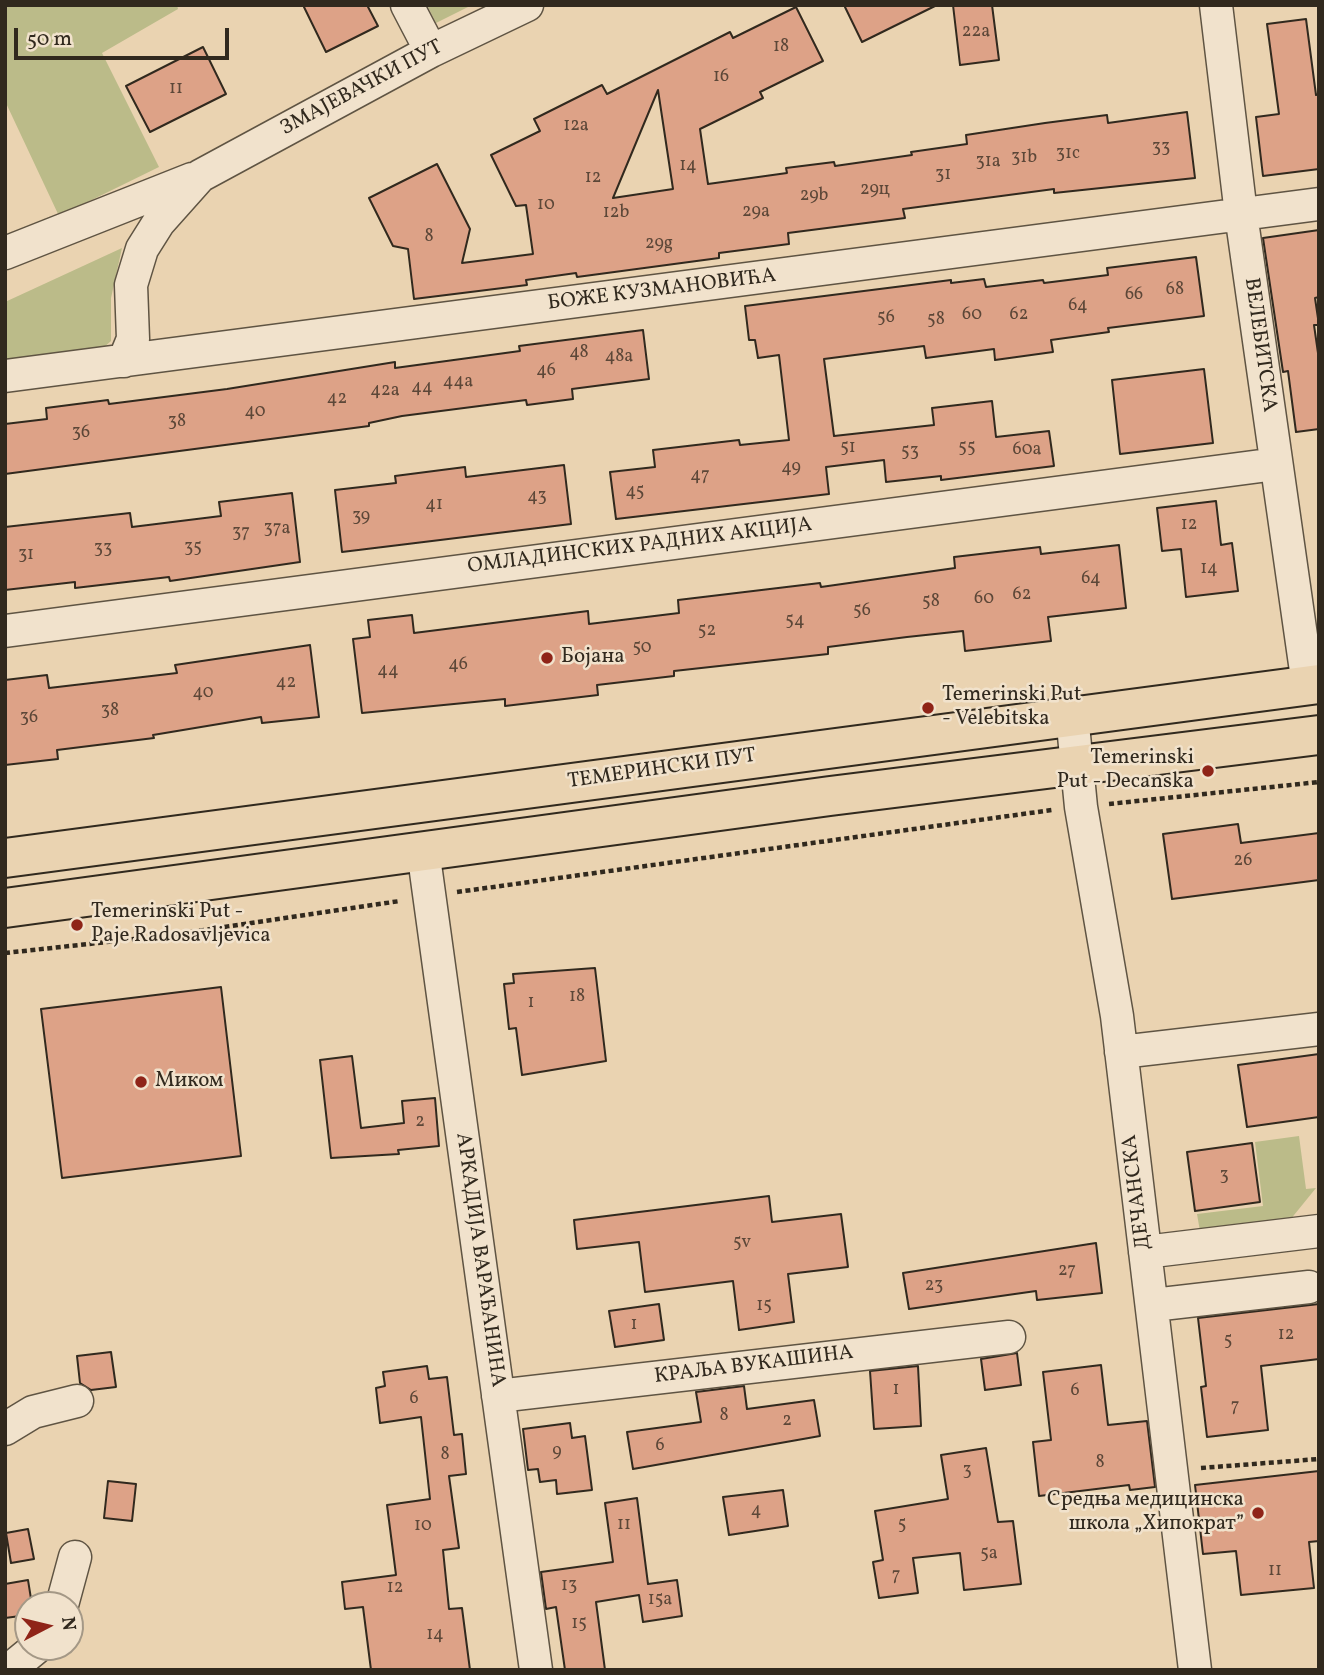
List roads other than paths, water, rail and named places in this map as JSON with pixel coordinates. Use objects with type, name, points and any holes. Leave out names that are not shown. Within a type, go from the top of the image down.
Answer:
[{"type":"main road","name":"ТЕМЕРИНСКИ ПУТ","points":[[5,858],[1313,684]]},
{"type":"main road","points":[[5,908],[423,850],[1319,735]]},
{"type":"street","points":[[407,5],[431,51]]},
{"type":"street","name":"ЗМАЈЕВАЧКИ ПУТ","points":[[5,253],[200,176],[431,51],[527,5]]},
{"type":"street","name":"ВЕЛЕБИТСКА","points":[[1216,5],[1241,214],[1276,464],[1313,684]]},
{"type":"street","name":"ЗМАЈЕВАЧКИ ПУТ","points":[[124,361],[132,339],[131,285],[142,249],[159,222],[200,176]]},
{"type":"street","name":"БОЖЕ КУЗМАНОВИЋА","points":[[5,376],[1319,205]]},
{"type":"street","name":"ОМЛАДИНСКИХ РАДНИХ АКЦИЈА","points":[[5,631],[1276,464]]},
{"type":"street","name":"ДЕЧАНСКА","points":[[1072,715],[1081,807],[1121,1052],[1195,1670]]},
{"type":"street","name":"АРКАДИЈА ВАРАЂАНИНА","points":[[423,850],[536,1670]]},
{"type":"street","points":[[1121,1052],[1319,1029]]},
{"type":"street","points":[[1145,1252],[1319,1231]]},
{"type":"street","points":[[1153,1305],[1309,1287]]},
{"type":"street","name":"КРАЉА ВУКАШИНА","points":[[498,1396],[1009,1337]]},
{"type":"street","points":[[5,1429],[33,1412],[77,1401]]},
{"type":"street","points":[[66,1591],[75,1557]]},
{"type":"place","name":"Бојана","points":[[547,658]]},
{"type":"place","name":"Temerinski Put - Velebitska","points":[[928,708]]},
{"type":"place","name":"Temerinski Put - Decanska","points":[[1208,771]]},
{"type":"place","name":"Temerinski Put - Paje Radosavljevica","points":[[77,925]]},
{"type":"place","name":"Миком","points":[[141,1082]]},
{"type":"place","name":"Средња медицинска школа „Хипократ”","points":[[1258,1513]]}]
